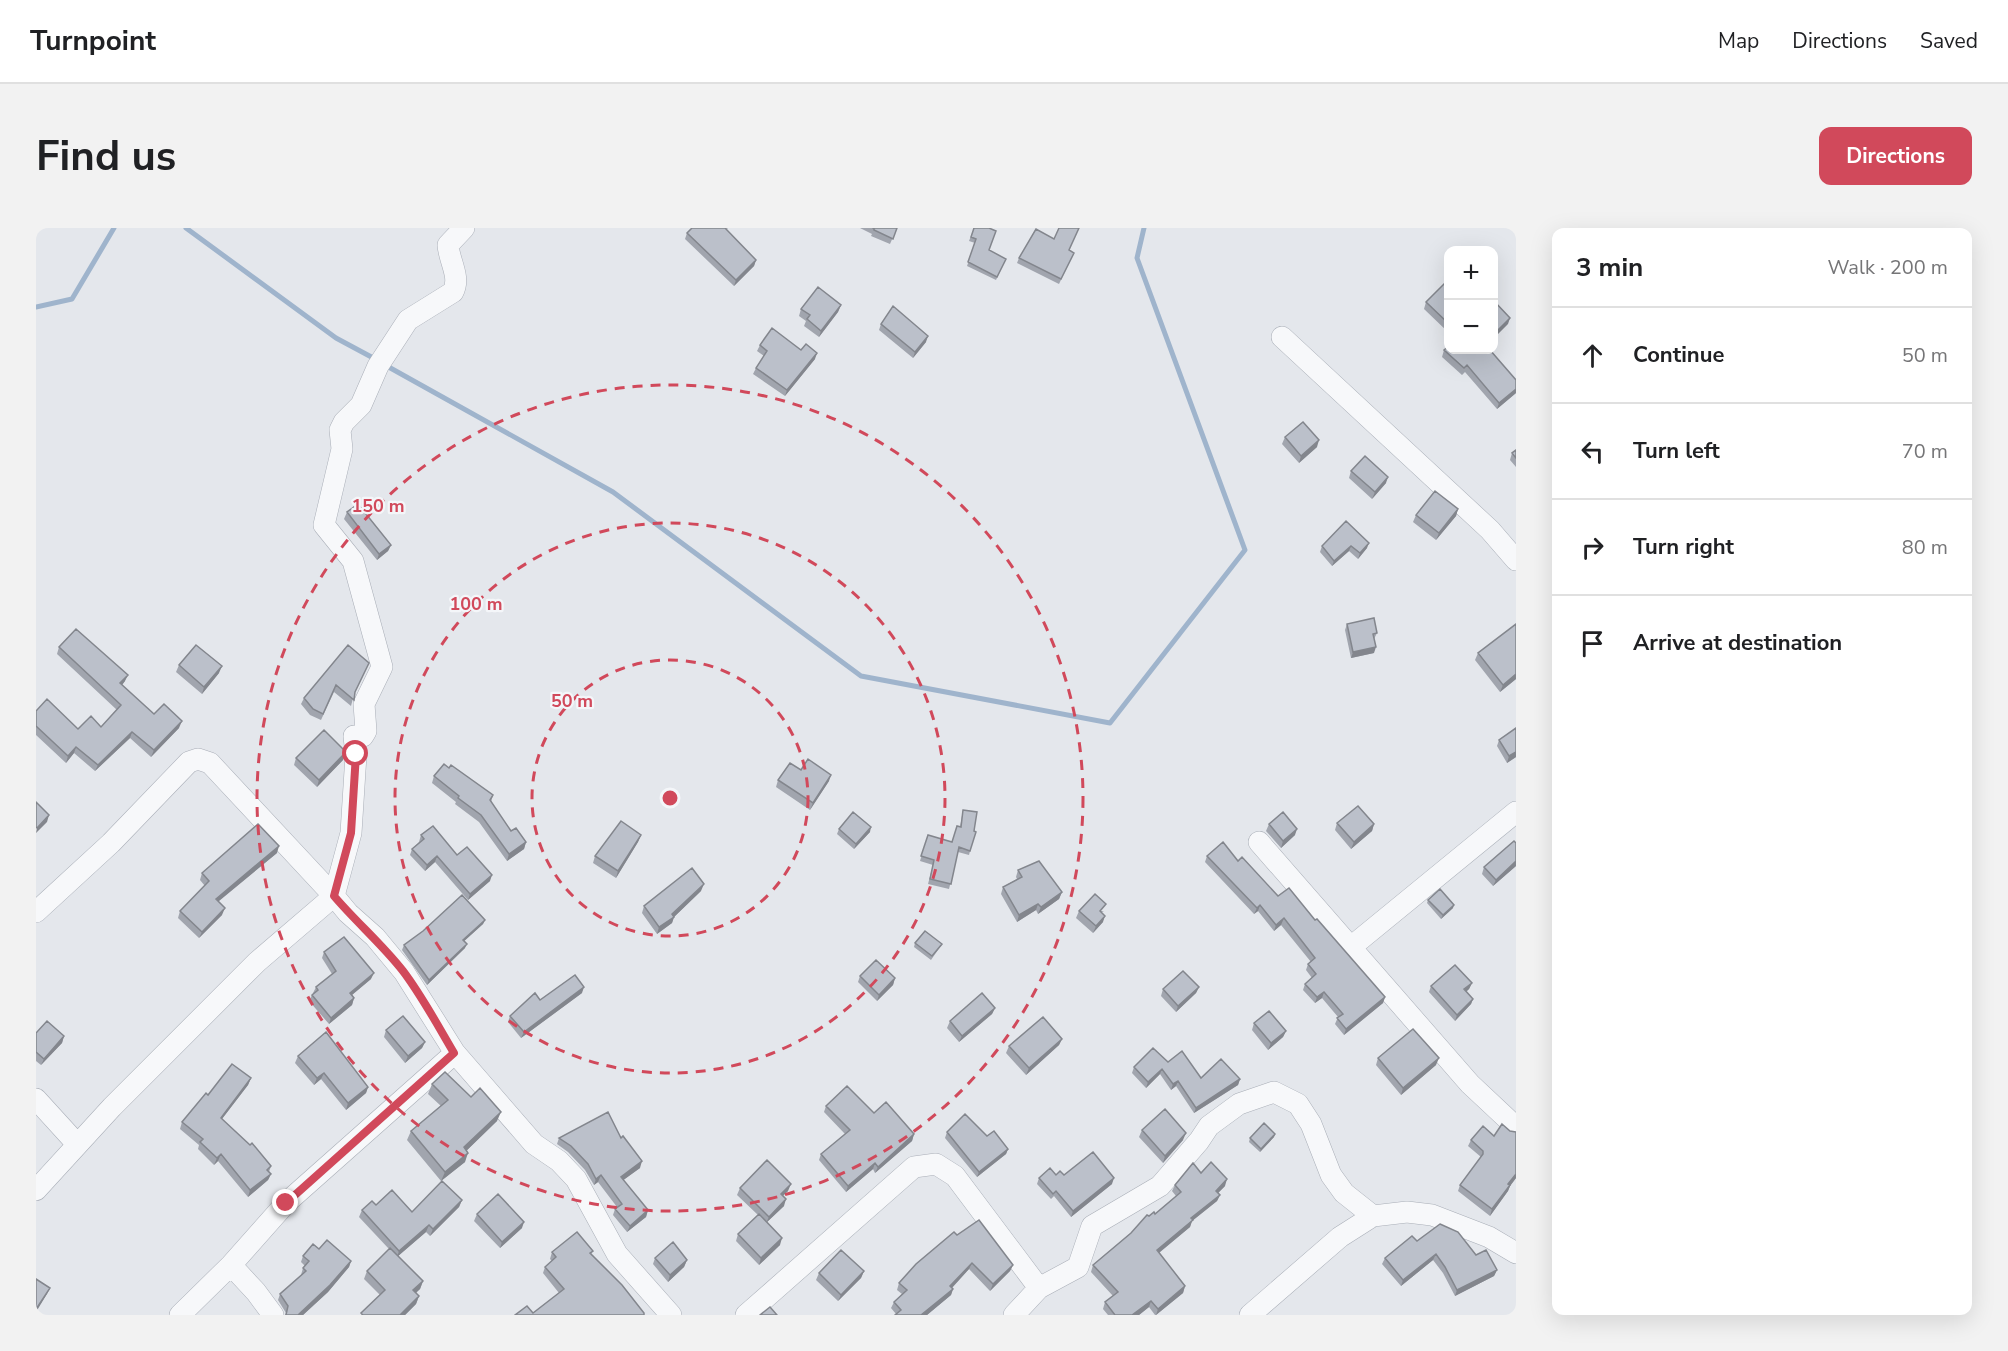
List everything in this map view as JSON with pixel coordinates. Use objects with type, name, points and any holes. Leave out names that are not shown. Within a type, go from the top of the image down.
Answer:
[{"type":"street","points":[[36,1190],[112,1107],[257,962],[334,896],[351,833],[356,754],[354,736],[363,736],[366,731],[364,704],[382,667],[353,561],[324,525],[342,449],[340,430],[344,422],[361,405],[381,362],[408,320],[453,292],[456,285],[448,245],[464,228]]},
{"type":"street","points":[[1281,337],[1490,530],[1516,560]]},
{"type":"street","points":[[36,912],[111,843],[189,762],[198,759],[210,763],[348,913],[375,937],[404,972],[454,1053],[534,1144],[559,1161],[576,1179],[617,1254],[671,1315]]},
{"type":"street","points":[[1350,947],[1516,812]]},
{"type":"street","points":[[1259,842],[1470,1084],[1516,1127]]},
{"type":"street","points":[[180,1315],[231,1265],[286,1203],[454,1053]]},
{"type":"street","points":[[1014,1315],[1039,1288],[1078,1267],[1092,1226],[1160,1186],[1199,1142],[1209,1126],[1239,1104],[1274,1092],[1298,1104],[1311,1124],[1331,1175],[1344,1193],[1373,1216]]},
{"type":"street","points":[[36,1099],[77,1144]]},
{"type":"street","points":[[746,1315],[914,1167],[936,1164],[955,1176],[1039,1288]]},
{"type":"street","points":[[1250,1315],[1340,1237],[1373,1216],[1407,1212],[1432,1215],[1489,1237],[1516,1253]]},
{"type":"street","points":[[231,1265],[273,1315]]},
{"type":"building","points":[[692,228],[725,228],[756,260],[736,280],[687,233]]},
{"type":"building","points":[[873,228],[897,228],[893,239]]},
{"type":"building","points":[[974,228],[989,228],[996,231],[989,250],[1006,259],[997,277],[968,262],[976,239],[971,237]]},
{"type":"building","points":[[1059,228],[1079,228],[1069,250],[1074,253],[1061,279],[1019,258],[1036,229],[1054,239]]},
{"type":"building","points":[[1444,284],[1444,319],[1426,302]]},
{"type":"building","points":[[818,287],[841,305],[821,331],[807,319],[810,315],[801,309]]},
{"type":"building","points":[[1498,305],[1510,318],[1498,330]]},
{"type":"building","points":[[893,306],[928,336],[915,352],[881,324]]},
{"type":"building","points":[[772,328],[801,350],[806,344],[817,353],[787,390],[756,368],[767,351],[760,345]]},
{"type":"building","points":[[1448,354],[1493,354],[1516,380],[1516,389],[1499,403],[1467,365],[1464,368]]},
{"type":"building","points":[[1303,422],[1319,440],[1301,456],[1285,437]]},
{"type":"building","points":[[1365,456],[1388,477],[1375,492],[1351,471]]},
{"type":"building","points":[[1435,491],[1458,509],[1439,533],[1416,515]]},
{"type":"building","points":[[358,504],[391,545],[379,554],[347,512]]},
{"type":"building","points":[[1346,521],[1369,543],[1360,553],[1351,546],[1334,561],[1322,546]]},
{"type":"building","points":[[1374,618],[1377,633],[1373,634],[1376,647],[1353,652],[1347,624]]},
{"type":"building","points":[[1516,624],[1516,674],[1503,685],[1478,653]]},
{"type":"building","points":[[76,629],[128,675],[120,683],[154,714],[164,704],[182,721],[154,750],[132,732],[98,765],[76,747],[68,756],[36,726],[36,711],[47,699],[78,729],[91,716],[101,727],[121,705],[59,647]]},
{"type":"building","points":[[196,645],[222,666],[204,687],[179,665]]},
{"type":"building","points":[[348,645],[369,663],[355,692],[354,700],[336,685],[323,714],[313,709],[304,698]]},
{"type":"building","points":[[1516,728],[1516,752],[1509,756],[1499,740]]},
{"type":"building","points":[[324,730],[345,753],[319,780],[296,758]]},
{"type":"building","points":[[808,759],[831,775],[813,803],[778,780],[790,763],[801,770]]},
{"type":"building","points":[[444,764],[449,768],[451,765],[493,795],[490,800],[511,831],[516,828],[526,842],[509,854],[481,815],[434,776]]},
{"type":"building","points":[[36,802],[49,815],[37,828],[36,827]]},
{"type":"building","points":[[1358,806],[1374,824],[1354,842],[1337,823]]},
{"type":"building","points":[[963,810],[977,812],[974,831],[976,832],[970,851],[959,847],[951,884],[930,879],[934,860],[921,856],[928,835],[952,842],[957,826],[961,827]]},
{"type":"building","points":[[853,812],[871,827],[856,844],[839,829]]},
{"type":"building","points":[[1283,812],[1297,829],[1283,841],[1269,824]]},
{"type":"building","points":[[621,821],[641,835],[618,871],[595,856]]},
{"type":"building","points":[[258,824],[279,846],[216,899],[225,908],[202,932],[180,911],[209,881],[202,873]]},
{"type":"building","points":[[433,826],[457,855],[467,847],[492,875],[470,894],[437,856],[427,865],[412,849],[424,839],[421,835]]},
{"type":"building","points":[[1514,841],[1516,861],[1496,880],[1484,867]]},
{"type":"building","points":[[1223,842],[1238,861],[1242,857],[1278,896],[1289,888],[1385,997],[1346,1029],[1337,1018],[1343,1014],[1324,992],[1317,997],[1305,984],[1316,974],[1308,964],[1315,958],[1284,918],[1276,925],[1260,905],[1257,908],[1207,856]]},
{"type":"building","points":[[1039,861],[1062,892],[1041,907],[1038,904],[1019,915],[1003,887],[1022,877],[1018,870]]},
{"type":"building","points":[[692,868],[704,884],[672,914],[674,917],[659,927],[644,906]]},
{"type":"building","points":[[1440,889],[1454,905],[1443,915],[1428,900]]},
{"type":"building","points":[[1095,894],[1106,904],[1100,911],[1105,916],[1096,926],[1079,911]]},
{"type":"building","points":[[462,895],[485,920],[463,940],[467,944],[429,980],[404,945],[423,931]]},
{"type":"building","points":[[925,931],[942,944],[932,956],[915,943]]},
{"type":"building","points":[[344,937],[374,973],[350,993],[354,998],[331,1018],[312,995],[318,990],[316,987],[336,971],[324,952]]},
{"type":"building","points":[[876,960],[895,978],[879,995],[860,976]]},
{"type":"building","points":[[1455,965],[1472,983],[1464,989],[1473,999],[1457,1015],[1431,986]]},
{"type":"building","points":[[1183,971],[1199,987],[1178,1006],[1163,989]]},
{"type":"building","points":[[575,975],[584,987],[524,1032],[510,1016],[535,993],[540,1000]]},
{"type":"building","points":[[982,993],[995,1008],[962,1036],[950,1021]]},
{"type":"building","points":[[1269,1011],[1286,1031],[1271,1043],[1254,1023]]},
{"type":"building","points":[[403,1016],[425,1042],[408,1056],[386,1030]]},
{"type":"building","points":[[1043,1017],[1062,1039],[1029,1068],[1009,1046]]},
{"type":"building","points":[[47,1021],[64,1036],[44,1059],[36,1052],[36,1033]]},
{"type":"building","points":[[1413,1029],[1439,1058],[1403,1088],[1378,1058]]},
{"type":"building","points":[[326,1032],[368,1087],[348,1103],[324,1073],[317,1078],[298,1056]]},
{"type":"building","points":[[1153,1048],[1168,1062],[1182,1051],[1201,1078],[1221,1059],[1240,1079],[1196,1108],[1178,1081],[1173,1084],[1162,1069],[1148,1082],[1134,1067]]},
{"type":"building","points":[[232,1064],[251,1078],[221,1118],[250,1145],[252,1143],[271,1166],[267,1170],[271,1174],[250,1190],[221,1154],[217,1158],[200,1142],[203,1139],[182,1122],[206,1093],[208,1095]]},
{"type":"building","points":[[445,1072],[471,1097],[480,1088],[501,1112],[464,1147],[468,1153],[445,1172],[411,1131],[448,1100],[432,1084]]},
{"type":"building","points":[[847,1086],[874,1113],[886,1102],[914,1134],[878,1167],[875,1163],[848,1186],[821,1154],[850,1130],[826,1106]]},
{"type":"building","points":[[1165,1109],[1186,1133],[1165,1156],[1142,1130]]},
{"type":"building","points":[[608,1112],[621,1138],[623,1136],[642,1161],[621,1177],[648,1210],[630,1226],[615,1209],[622,1204],[601,1175],[596,1179],[588,1164],[571,1146],[559,1138]]},
{"type":"building","points":[[965,1114],[987,1136],[994,1131],[1008,1149],[979,1172],[947,1132]]},
{"type":"building","points":[[1264,1123],[1275,1134],[1261,1149],[1250,1138]]},
{"type":"building","points":[[1502,1124],[1510,1131],[1516,1132],[1516,1174],[1492,1209],[1460,1185],[1483,1154],[1483,1151],[1471,1140],[1483,1126],[1494,1136]]},
{"type":"building","points":[[1093,1152],[1114,1178],[1073,1211],[1056,1191],[1053,1194],[1039,1178],[1050,1168],[1056,1175],[1060,1171],[1064,1175]]},
{"type":"building","points":[[767,1160],[791,1184],[781,1194],[786,1199],[769,1217],[740,1188]]},
{"type":"building","points":[[1211,1162],[1227,1179],[1216,1191],[1220,1195],[1157,1250],[1185,1286],[1158,1309],[1151,1301],[1132,1315],[1115,1315],[1105,1302],[1118,1292],[1093,1265],[1131,1233],[1147,1215],[1154,1212],[1155,1214],[1181,1192],[1175,1185],[1193,1163],[1201,1173]]},
{"type":"building","points":[[442,1181],[462,1200],[433,1229],[429,1225],[399,1251],[362,1210],[372,1201],[376,1205],[392,1190],[412,1212]]},
{"type":"building","points":[[498,1194],[524,1222],[502,1242],[477,1214]]},
{"type":"building","points":[[759,1214],[782,1238],[761,1258],[738,1234]]},
{"type":"building","points":[[979,1220],[1013,1265],[993,1284],[972,1263],[950,1286],[953,1289],[921,1315],[895,1315],[901,1310],[894,1302],[907,1290],[899,1283],[916,1264],[954,1232],[957,1235]]},
{"type":"building","points":[[1440,1224],[1458,1232],[1476,1255],[1486,1250],[1497,1270],[1457,1290],[1436,1254],[1403,1280],[1385,1258],[1412,1236],[1417,1241]]},
{"type":"building","points":[[577,1232],[593,1251],[590,1253],[622,1285],[644,1315],[515,1315],[527,1306],[533,1313],[564,1289],[545,1267],[556,1257],[552,1252]]},
{"type":"building","points":[[327,1240],[351,1261],[330,1285],[298,1315],[286,1315],[288,1306],[280,1294],[306,1271],[303,1268],[309,1261],[303,1256],[313,1244],[319,1249]]},
{"type":"building","points":[[673,1242],[687,1260],[670,1275],[655,1258]]},
{"type":"building","points":[[390,1248],[423,1281],[413,1290],[419,1296],[400,1315],[363,1315],[361,1313],[385,1290],[367,1271]]},
{"type":"building","points":[[841,1250],[864,1271],[841,1295],[819,1273]]},
{"type":"building","points":[[36,1279],[50,1288],[36,1309]]},
{"type":"building","points":[[770,1307],[777,1315],[760,1315]]},
{"type":"waterway","points":[[36,307],[72,299],[114,228]]},
{"type":"waterway","points":[[186,228],[336,338],[377,360]]},
{"type":"waterway","points":[[385,365],[613,492],[861,676],[1110,723],[1245,550],[1137,258],[1144,228]]},
{"type":"route","points":[[286,1203],[454,1053],[404,972],[375,937],[348,913],[334,896],[351,833],[356,754]]}]
